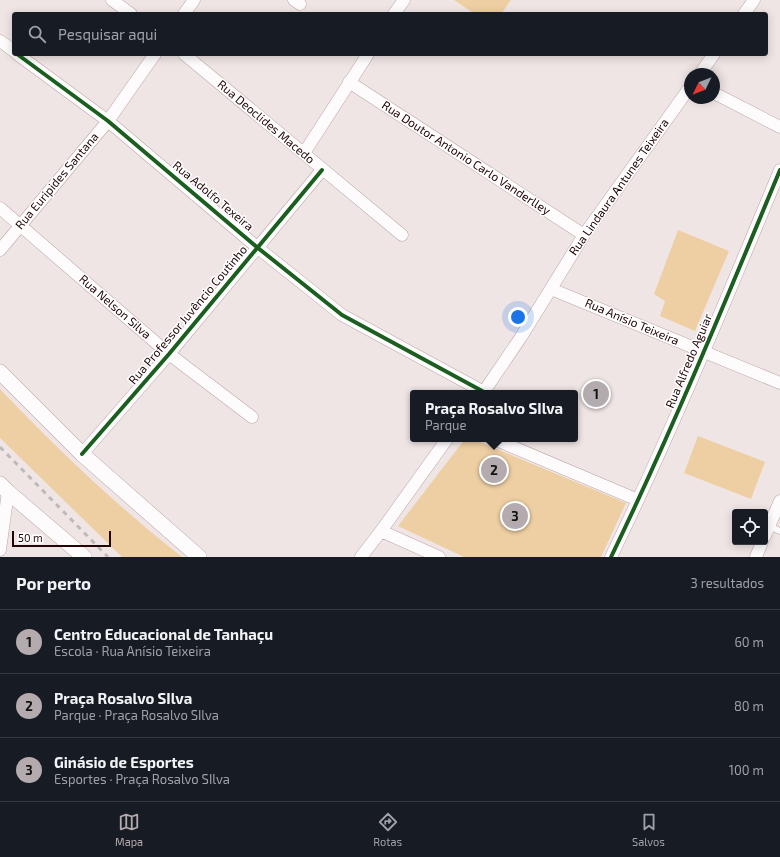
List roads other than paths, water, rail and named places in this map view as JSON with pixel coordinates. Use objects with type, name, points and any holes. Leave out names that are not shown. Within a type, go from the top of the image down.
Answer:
[{"type":"street","points":[[112,0],[128,12]]},
{"type":"street","points":[[185,12],[194,0]]},
{"type":"street","points":[[395,12],[404,0]]},
{"type":"street","points":[[745,12],[754,0]]},
{"type":"street","points":[[0,41],[12,50]]},
{"type":"street","name":"Rua Adolfo Texeira","points":[[20,56],[108,121],[258,248],[342,315],[478,390]]},
{"type":"street","name":"Rua Euripides Santana","points":[[0,250],[108,121],[154,56]]},
{"type":"street","name":"Rua Deoclides Macedo","points":[[186,56],[304,152],[322,170],[402,235]]},
{"type":"street","points":[[304,152],[367,56]]},
{"type":"street","points":[[704,68],[713,56]]},
{"type":"street","name":"Rua Doutor Antonio Carlo Vanderlley","points":[[349,82],[584,235]]},
{"type":"street","name":"Rua Lindaura Antunes Teixeira","points":[[485,390],[521,337],[584,235],[684,95]]},
{"type":"street","points":[[720,96],[780,127]]},
{"type":"street","name":"Rua Professor Juvêncio Coutinho","points":[[82,454],[169,354],[322,170]]},
{"type":"street","name":"Rua Alfredo Aguiar","points":[[611,557],[704,352],[780,170]]},
{"type":"street","name":"Rua Nelson Silva","points":[[0,208],[169,354],[252,417]]},
{"type":"street","name":"Rua Anísio Teixeira","points":[[551,289],[780,383]]},
{"type":"street","points":[[0,372],[82,454],[199,557]]},
{"type":"street","points":[[361,557],[445,442]]},
{"type":"street","points":[[501,442],[638,500]]},
{"type":"street","points":[[0,550],[4,488]]},
{"type":"street","points":[[4,488],[84,557]]},
{"type":"street","points":[[771,531],[780,501]]},
{"type":"street","points":[[381,531],[438,557]]},
{"type":"street","points":[[756,557],[761,545]]},
{"type":"railway","points":[[0,447],[108,557]]},
{"type":"place","name":"Centro Educacional de Tanhaçu","points":[[596,394]]},
{"type":"place","name":"Praça Rosalvo SIlva","points":[[494,470]]},
{"type":"place","name":"Ginásio de Esportes","points":[[515,516]]}]
